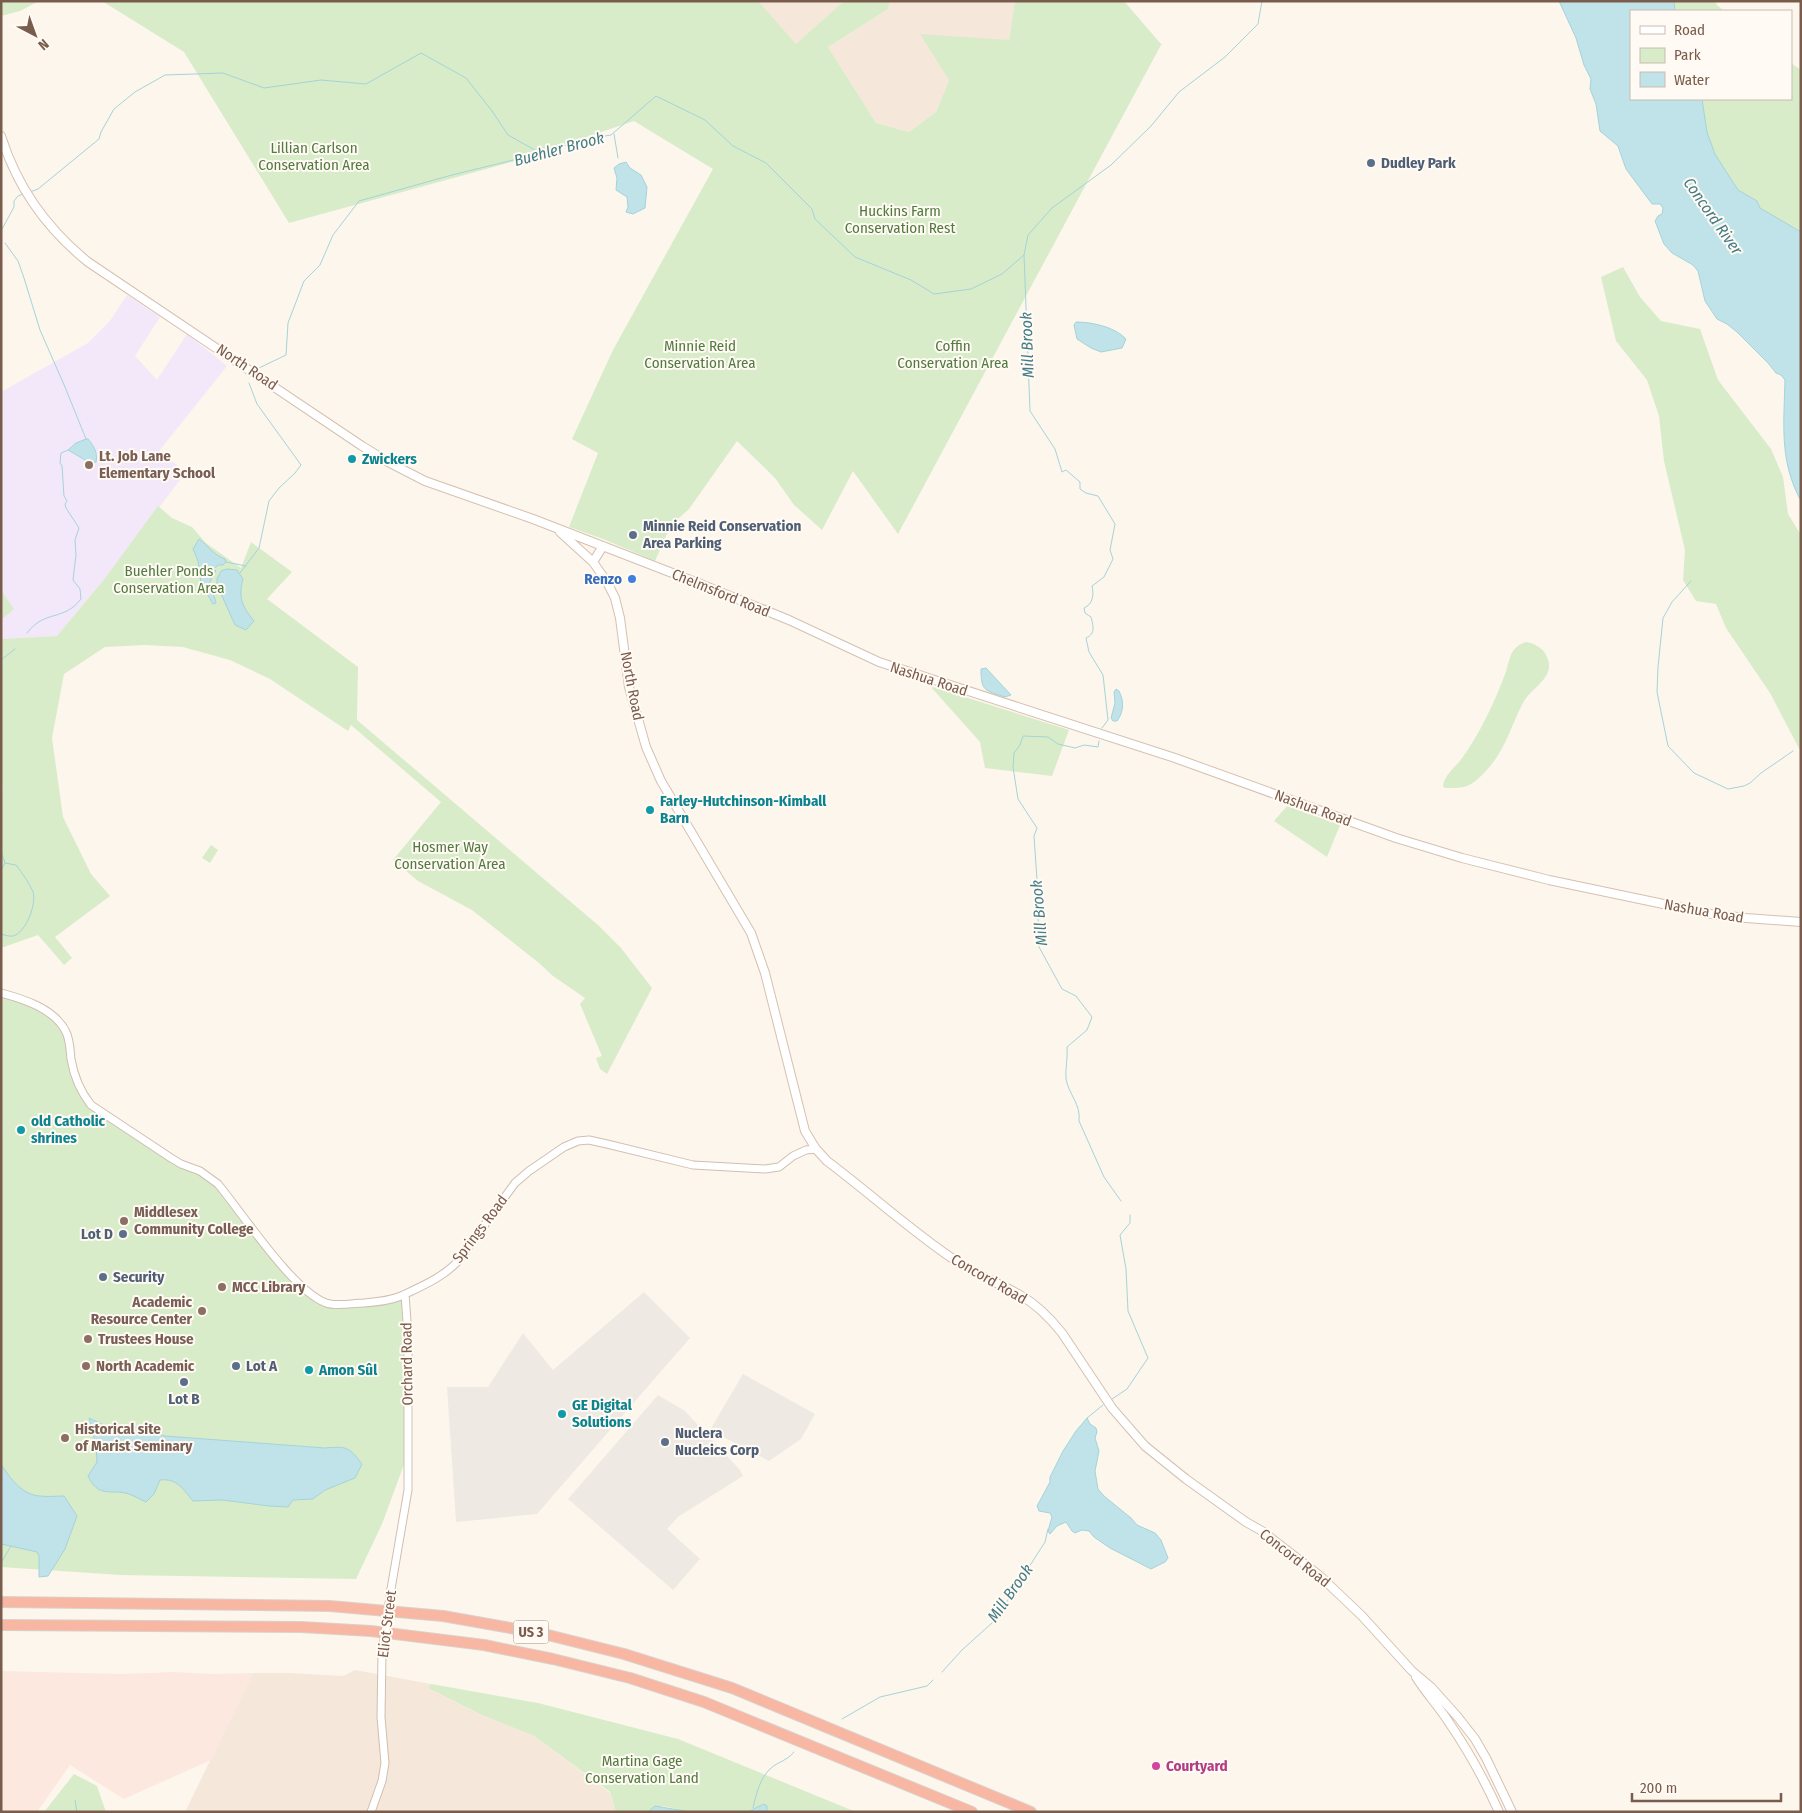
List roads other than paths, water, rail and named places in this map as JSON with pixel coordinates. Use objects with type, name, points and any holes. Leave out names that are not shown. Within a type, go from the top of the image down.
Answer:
[{"type":"highway","name":"US 3","points":[[1,1602],[330,1606],[443,1616],[544,1634],[624,1654],[732,1688],[1031,1812]]},
{"type":"highway","name":"US 3","points":[[1,1625],[301,1627],[371,1631],[484,1645],[553,1659],[630,1678],[704,1702],[972,1812]]},
{"type":"main road","name":"North Road","points":[[1,136],[13,169],[29,198],[59,236],[88,262],[388,462],[425,481],[552,526],[592,562],[607,582],[617,604],[629,687],[646,747],[661,781],[710,865]]},
{"type":"main road","points":[[552,526],[603,546],[592,562]]},
{"type":"main road","name":"Chelmsford Road","points":[[603,546],[789,620],[838,643]]},
{"type":"main road","name":"Nashua Road","points":[[838,643],[898,670],[1176,759],[1386,835],[1433,850],[1538,878],[1712,914],[1801,922]]},
{"type":"main road","name":"Concord Road","points":[[710,865],[751,933],[757,948],[805,1131],[816,1149],[827,1161],[931,1243],[968,1269],[1020,1295],[1042,1312],[1062,1333],[1112,1408],[1144,1446],[1186,1479],[1278,1542],[1321,1577],[1367,1621],[1412,1671],[1448,1705],[1475,1739],[1512,1812]]},
{"type":"main road","name":"Concord Road","points":[[1412,1671],[1450,1723],[1485,1780],[1499,1812]]},
{"type":"street","name":"Springs Road","points":[[1,993],[32,1003],[56,1018],[66,1031],[76,1081],[82,1094],[92,1105],[171,1158],[200,1171],[218,1184],[302,1288],[318,1299],[333,1304],[379,1302],[394,1299],[428,1283],[452,1268],[515,1184],[530,1171],[572,1143],[581,1140],[589,1140],[693,1165],[765,1170],[779,1167],[793,1156],[806,1150],[816,1149]]},
{"type":"street","name":"Orchard Road","points":[[405,1294],[408,1335],[408,1435]]},
{"type":"street","name":"Eliot Street","points":[[371,1812],[382,1781],[385,1763],[381,1717],[382,1654],[408,1490],[408,1435]]},
{"type":"water","name":"Concord River","points":[[1559,1],[1674,1],[1675,10],[1630,10],[1630,100],[1702,100],[1707,132],[1715,154],[1738,190],[1757,201],[1760,208],[1801,232],[1801,501],[1789,471],[1784,442],[1785,380],[1737,332],[1717,319],[1705,301],[1698,271],[1693,265],[1672,253],[1664,244],[1655,221],[1662,214],[1663,208],[1660,204],[1652,204],[1626,169],[1618,146],[1600,131],[1596,104],[1590,89],[1591,79],[1584,65],[1576,38]]},
{"type":"water","points":[[626,162],[630,168],[641,175],[647,187],[645,208],[633,214],[626,212],[628,207],[627,197],[616,190],[617,178],[614,168]]},
{"type":"water","points":[[1076,322],[1096,324],[1116,331],[1126,339],[1122,348],[1101,352],[1091,348],[1077,339],[1074,325]]},
{"type":"water","points":[[86,439],[94,447],[96,453],[96,462],[92,464],[68,450],[76,443]]},
{"type":"water","points":[[199,539],[217,555],[225,559],[226,562],[214,569],[216,571],[210,583],[216,603],[213,604],[201,583],[198,561],[193,549]]},
{"type":"water","points":[[227,569],[237,570],[243,579],[242,602],[254,621],[246,630],[235,625],[217,585],[217,579],[221,571]]},
{"type":"water","points":[[986,668],[1011,695],[1005,697],[989,691],[983,686],[981,669]]},
{"type":"water","points":[[1116,689],[1121,695],[1123,706],[1117,721],[1113,721],[1111,718]]},
{"type":"water","points":[[89,1418],[110,1428],[130,1425],[165,1436],[325,1448],[338,1447],[350,1451],[362,1464],[355,1478],[325,1490],[313,1499],[293,1500],[288,1507],[222,1500],[193,1501],[179,1485],[166,1480],[160,1480],[154,1494],[146,1502],[126,1493],[100,1490],[92,1483],[88,1476],[97,1462],[96,1445]]},
{"type":"water","points":[[1087,1418],[1090,1424],[1096,1428],[1097,1432],[1095,1438],[1099,1451],[1095,1471],[1098,1489],[1137,1525],[1155,1533],[1161,1540],[1168,1558],[1165,1562],[1151,1569],[1110,1548],[1094,1537],[1089,1531],[1082,1530],[1075,1533],[1066,1522],[1057,1526],[1050,1534],[1048,1531],[1052,1517],[1050,1513],[1039,1511],[1037,1506],[1063,1451]]},
{"type":"water","points":[[1,1464],[13,1480],[28,1493],[43,1496],[64,1496],[77,1516],[65,1549],[48,1576],[39,1577],[39,1556],[37,1552],[1,1544]]},
{"type":"water","points":[[764,1804],[767,1806],[767,1812],[747,1812]]},
{"type":"water","points":[[655,1806],[691,1812],[648,1812]]},
{"type":"waterway","name":"Mill Brook","points":[[1102,728],[1108,720],[1103,675],[1089,652],[1086,638],[1093,632],[1093,626],[1091,617],[1085,613],[1084,608],[1092,599],[1092,586],[1104,577],[1113,559],[1110,550],[1115,524],[1098,496],[1086,493],[1080,489],[1080,482],[1066,470],[1062,472],[1055,449],[1030,411],[1024,255],[1028,235],[1052,208],[1111,165],[1151,126],[1179,92],[1225,57],[1258,24],[1262,1]]},
{"type":"waterway","points":[[30,192],[38,189],[99,139],[114,109],[135,92],[165,75],[223,73],[264,88],[321,80],[366,84],[421,53],[466,78],[508,135],[540,153]]},
{"type":"waterway","name":"Buehler Brook","points":[[259,368],[286,355],[288,323],[304,281],[320,265],[333,235],[359,201],[452,175],[542,153],[582,140],[611,135],[656,96],[705,120],[733,146],[766,163],[812,209],[815,219],[855,257],[911,280],[934,294],[971,289],[1002,274],[1024,255]]},
{"type":"waterway","points":[[614,134],[618,158]]},
{"type":"waterway","points":[[1,231],[14,207],[14,201],[23,194]]},
{"type":"waterway","points":[[5,243],[18,261],[40,330],[86,439]]},
{"type":"waterway","name":"Buehler Brook","points":[[240,573],[259,548],[269,501],[301,465],[257,404],[249,383]]},
{"type":"waterway","points":[[27,633],[40,621],[68,611],[81,599],[80,589],[73,580],[76,555],[75,540],[79,528],[66,508],[65,504],[67,501],[64,496],[62,466],[60,463],[61,453],[68,450]]},
{"type":"waterway","points":[[226,562],[246,566]]},
{"type":"waterway","points":[[1691,581],[1672,602],[1663,618],[1657,692],[1668,746],[1694,773],[1728,789],[1750,783],[1793,751]]},
{"type":"waterway","points":[[1,660],[15,649]]},
{"type":"waterway","name":"Mill Brook","points":[[1099,741],[1098,747],[1084,745],[1075,748],[1058,744],[1048,737],[1023,736],[1020,745],[1014,753],[1013,767],[1018,799],[1037,828],[1034,836],[1039,947],[1062,989],[1076,996],[1092,1017],[1087,1030],[1067,1047],[1066,1079],[1077,1104],[1079,1121],[1104,1177],[1121,1201]]},
{"type":"waterway","points":[[1,852],[5,863],[1,870]]},
{"type":"waterway","points":[[1,934],[9,936],[18,934],[26,924],[32,910],[34,897],[33,892],[16,865],[5,863]]},
{"type":"waterway","name":"Mill Brook","points":[[1112,1399],[1127,1389],[1148,1358],[1128,1311],[1126,1269],[1120,1235],[1130,1223],[1130,1215]]},
{"type":"waterway","name":"Mill Brook","points":[[1087,1418],[1103,1405]]},
{"type":"waterway","name":"Mill Brook","points":[[942,1672],[999,1614],[1045,1542],[1048,1529]]},
{"type":"waterway","points":[[1,1563],[11,1546]]},
{"type":"waterway","name":"Mill Brook","points":[[842,1719],[880,1697],[927,1686],[933,1680]]},
{"type":"waterway","name":"Mill Brook","points":[[753,1808],[764,1776],[774,1766],[794,1752]]},
{"type":"waterway","points":[[75,1800],[77,1812]]},
{"type":"place","name":"Dudley Park","points":[[1371,163]]},
{"type":"place","name":"Zwickers","points":[[352,459]]},
{"type":"place","name":"Lt. Job Lane Elementary School","points":[[89,465]]},
{"type":"place","name":"Minnie Reid Conservation Area Parking","points":[[633,535]]},
{"type":"place","name":"Renzo","points":[[632,579]]},
{"type":"place","name":"Farley-Hutchinson-Kimball Barn","points":[[650,810]]},
{"type":"place","name":"old Catholic shrines","points":[[21,1130]]},
{"type":"place","name":"Middlesex Community College","points":[[124,1221]]},
{"type":"place","name":"Lot D","points":[[123,1234]]},
{"type":"place","name":"Security","points":[[103,1277]]},
{"type":"place","name":"MCC Library","points":[[222,1287]]},
{"type":"place","name":"Academic Resource Center","points":[[202,1311]]},
{"type":"place","name":"Trustees House","points":[[88,1339]]},
{"type":"place","name":"North Academic","points":[[86,1366]]},
{"type":"place","name":"Lot A","points":[[236,1366]]},
{"type":"place","name":"Amon Sûl","points":[[309,1370]]},
{"type":"place","name":"Lot B","points":[[184,1382]]},
{"type":"place","name":"GE Digital Solutions","points":[[562,1414]]},
{"type":"place","name":"Historical site of Marist Seminary","points":[[65,1438]]},
{"type":"place","name":"Nuclera Nucleics Corp","points":[[665,1442]]},
{"type":"place","name":"Courtyard","points":[[1156,1766]]},
{"type":"park label","name":"Lillian Carlson Conservation Area","points":[[314,156]]},
{"type":"park label","name":"Huckins Farm Conservation Rest","points":[[900,220]]},
{"type":"park label","name":"Minnie Reid Conservation Area","points":[[700,354]]},
{"type":"park label","name":"Coffin Conservation Area","points":[[953,354]]},
{"type":"park label","name":"Buehler Ponds Conservation Area","points":[[169,580]]},
{"type":"park label","name":"Hosmer Way Conservation Area","points":[[450,856]]},
{"type":"park label","name":"Martina Gage Conservation Land","points":[[642,1770]]}]
